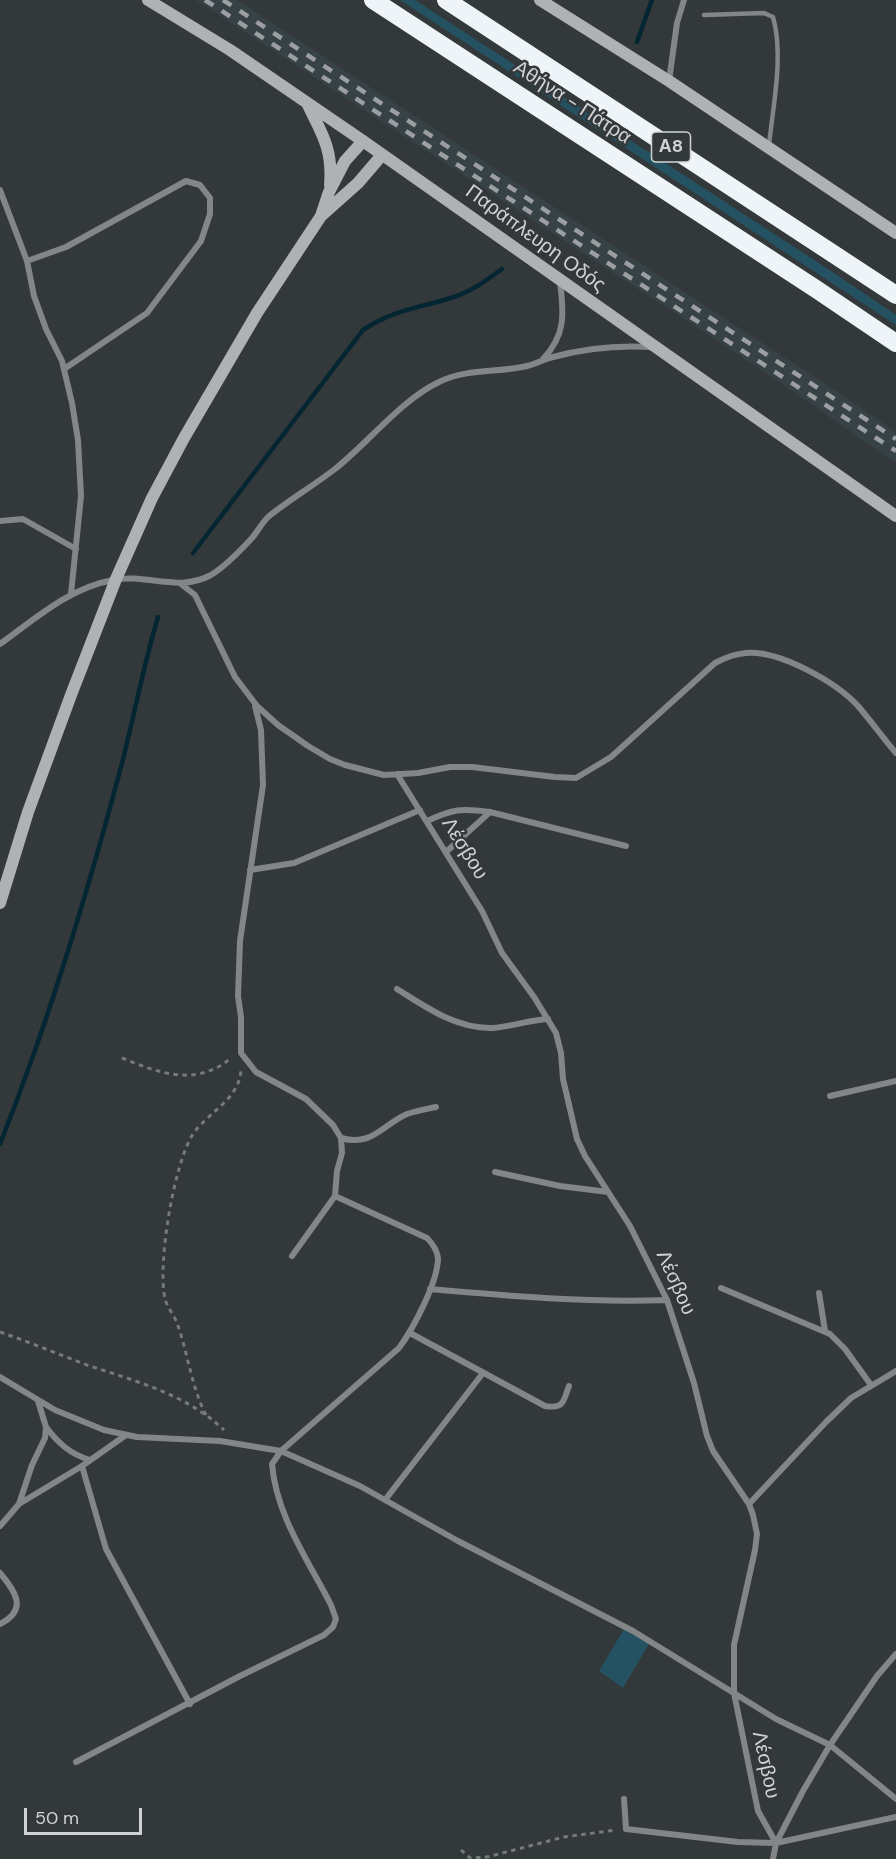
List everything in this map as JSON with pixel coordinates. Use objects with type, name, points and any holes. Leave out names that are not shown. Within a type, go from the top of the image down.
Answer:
[{"type":"highway","name":"Αθήνα - Πάτρα","points":[[373,0],[896,343]]},
{"type":"highway","name":"Αθήνα - Πάτρα","points":[[446,0],[896,295]]},
{"type":"street","name":"Παράπλευρη Οδός","points":[[148,0],[201,31],[363,141],[896,516]]},
{"type":"street","points":[[540,0],[669,81],[896,233]]},
{"type":"street","points":[[669,81],[677,23],[684,0]]},
{"type":"street","points":[[306,102],[328,146],[331,160],[329,192]]},
{"type":"street","points":[[321,216],[329,192],[345,161],[363,141]]},
{"type":"street","points":[[0,903],[28,812],[116,579],[152,498],[256,313],[321,216],[358,183],[382,155]]},
{"type":"street","points":[[27,261],[66,247],[186,181],[200,185],[210,198],[210,214],[201,241],[147,313],[64,369]]},
{"type":"street","points":[[0,190],[27,261],[34,296],[64,369],[78,440],[81,496],[71,594]]},
{"type":"street","points":[[541,361],[555,346],[560,333],[562,300],[560,281]]},
{"type":"street","points":[[0,644],[71,594],[116,579],[181,584],[198,581],[213,574],[229,562],[266,519],[334,470],[392,417],[437,382],[454,375],[471,372],[528,366],[561,355],[618,346],[653,347]]},
{"type":"street","points":[[0,521],[23,519],[76,549]]},
{"type":"street","points":[[181,584],[195,595],[235,677],[253,700],[278,725],[308,746],[330,759],[367,771],[384,775],[418,773],[450,767],[472,767],[576,778],[611,756],[715,663],[730,655],[749,652],[776,657],[832,684],[857,705],[896,753]]},
{"type":"street","points":[[253,700],[261,730],[263,785],[244,907],[238,970],[241,1053],[256,1072],[306,1099],[333,1125],[342,1138],[335,1196],[292,1256]]},
{"type":"street","name":"Λέσβου","points":[[397,774],[482,911],[502,953],[556,1033],[561,1053],[563,1079],[577,1139],[630,1226],[667,1300],[694,1383],[706,1436],[713,1451],[749,1504],[757,1534],[734,1645],[734,1694],[758,1811],[776,1843]]},
{"type":"street","points":[[250,870],[294,863],[420,810]]},
{"type":"street","points":[[427,821],[456,810],[490,812],[626,846]]},
{"type":"street","points":[[446,852],[490,812]]},
{"type":"street","points":[[397,989],[439,1015],[468,1025],[492,1028],[548,1019]]},
{"type":"street","points":[[830,1096],[896,1081]]},
{"type":"street","points":[[342,1138],[354,1142],[362,1140],[373,1136],[408,1114],[436,1107]]},
{"type":"street","points":[[495,1172],[560,1186],[608,1192]]},
{"type":"street","points":[[76,1761],[324,1635],[333,1627],[336,1619],[331,1605],[288,1522],[277,1495],[272,1464],[281,1451],[399,1348],[410,1333],[430,1289],[438,1258],[434,1246],[427,1238],[335,1196]]},
{"type":"street","points":[[721,1288],[825,1331],[845,1349],[871,1385]]},
{"type":"street","points":[[430,1289],[572,1300],[622,1302],[667,1300]]},
{"type":"street","points":[[819,1293],[825,1331]]},
{"type":"street","points":[[410,1333],[545,1406],[556,1407],[562,1404],[569,1386]]},
{"type":"street","points":[[749,1504],[851,1398],[896,1371]]},
{"type":"street","points":[[385,1500],[483,1373]]},
{"type":"street","points":[[0,1377],[71,1417],[104,1430],[137,1437],[238,1444],[281,1451],[360,1486],[458,1541],[633,1631],[776,1719],[830,1745],[896,1799]]},
{"type":"street","points":[[19,1504],[32,1466],[45,1438],[46,1427],[38,1400]]},
{"type":"street","points":[[46,1427],[61,1445],[75,1455],[90,1460]]},
{"type":"street","points":[[0,1526],[19,1504],[82,1466],[126,1435]]},
{"type":"street","points":[[82,1466],[106,1549],[190,1704]]},
{"type":"street","points":[[0,1573],[15,1594],[18,1608],[12,1619],[0,1624]]},
{"type":"street","points":[[773,1859],[776,1843],[830,1745],[877,1676],[896,1654]]},
{"type":"street","points":[[624,1799],[626,1829],[738,1842],[776,1843],[896,1817]]},
{"type":"lane","points":[[704,15],[764,13],[773,17],[777,29],[776,74],[769,147]]},
{"type":"path","points":[[122,1058],[155,1071],[189,1075],[217,1068],[235,1054],[241,1053],[240,1078],[233,1093],[192,1135],[182,1156],[166,1238],[165,1300],[176,1320],[199,1401],[206,1415]]},
{"type":"path","points":[[0,1332],[147,1384],[177,1398],[206,1415],[238,1444]]},
{"type":"path","points":[[461,1850],[470,1858],[487,1857],[564,1837],[626,1829]]},
{"type":"shaded area","points":[[196,0],[237,0],[836,391],[896,432],[896,463],[765,372]]},
{"type":"shaded area","points":[[400,0],[415,0],[828,269],[896,315],[896,325]]},
{"type":"shaded area","points":[[624,1629],[649,1644],[623,1688],[599,1671]]},
{"type":"waterway","points":[[637,42],[652,0]]},
{"type":"waterway","points":[[193,553],[363,330],[397,313],[461,295],[502,269]]},
{"type":"waterway","points":[[0,1144],[35,1051],[81,910],[121,767],[158,617]]},
{"type":"railway","points":[[205,0],[896,451]]},
{"type":"railway","points":[[223,0],[896,439]]}]
